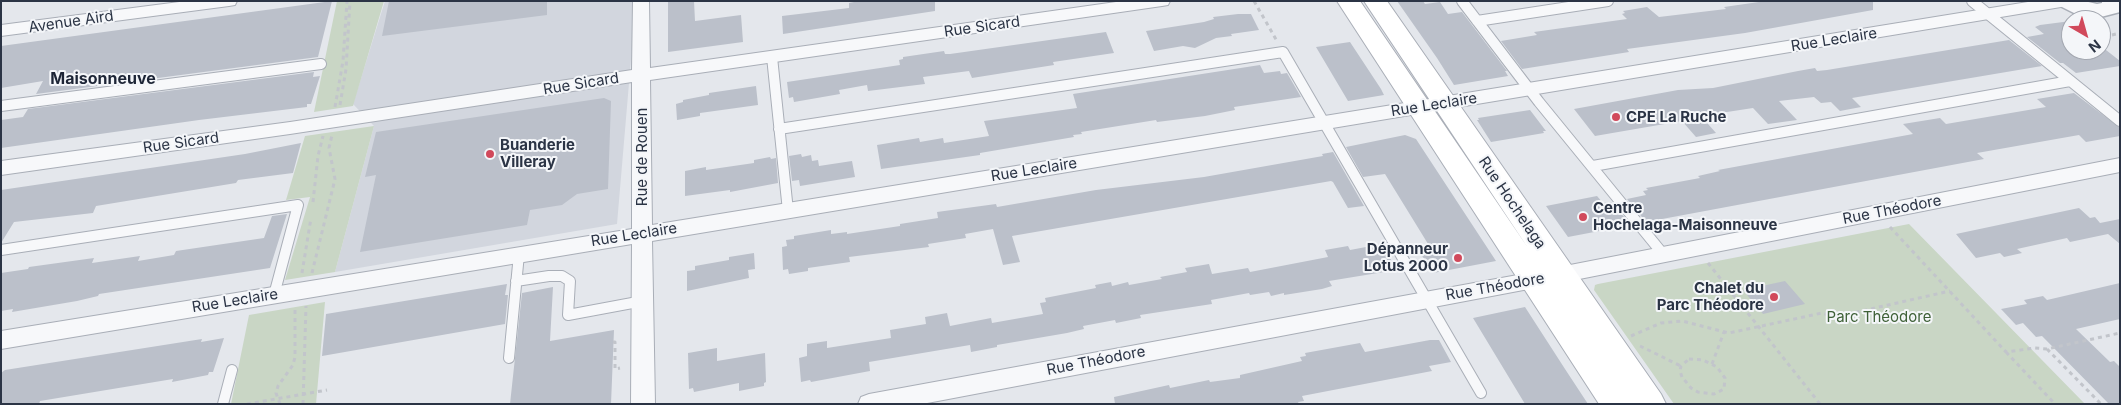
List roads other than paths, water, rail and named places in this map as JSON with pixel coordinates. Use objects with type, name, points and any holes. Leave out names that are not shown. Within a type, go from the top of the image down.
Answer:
[{"type":"main road","name":"Rue Hochelaga","points":[[1348,1],[1432,105]]},
{"type":"main road","name":"Rue Hochelaga","points":[[1374,1],[1432,105],[1548,277],[1650,404]]},
{"type":"main road","name":"Rue Hochelaga","points":[[1548,277],[1617,404]]},
{"type":"street","name":"Avenue Aird","points":[[1,31],[229,1]]},
{"type":"street","name":"Rue de Rouen","points":[[641,1],[643,404]]},
{"type":"street","name":"Rue Sicard","points":[[1,168],[290,128],[772,56],[1162,1]]},
{"type":"street","name":"Rue Leclaire","points":[[1,340],[2067,1]]},
{"type":"street","points":[[2067,1],[2088,10]]},
{"type":"street","name":"Rue Théodore","points":[[869,404],[1548,277],[2120,165]]},
{"type":"lane","points":[[1462,1],[1529,90],[1663,254]]},
{"type":"lane","points":[[1477,22],[1608,1]]},
{"type":"lane","points":[[1972,1],[2120,121]]},
{"type":"lane","points":[[779,129],[1283,52],[1481,393]]},
{"type":"lane","points":[[772,56],[788,211]]},
{"type":"lane","points":[[1,106],[322,64]]},
{"type":"lane","points":[[1593,166],[2070,81]]},
{"type":"lane","points":[[1,250],[298,205],[274,295]]},
{"type":"lane","points":[[509,358],[519,254]]},
{"type":"lane","points":[[516,281],[562,276],[570,282],[568,315],[642,301]]},
{"type":"lane","points":[[222,404],[232,370]]},
{"type":"place","name":"CPE La Ruche","points":[[1616,117]]},
{"type":"place","name":"Buanderie Villeray","points":[[490,154]]},
{"type":"place","name":"Centre Hochelaga-Maisonneuve","points":[[1583,217]]},
{"type":"place","name":"Dépanneur Lotus 2000","points":[[1458,258]]},
{"type":"place","name":"Chalet du Parc Théodore","points":[[1774,297]]},
{"type":"district","name":"Maisonneuve","points":[[103,79]]},
{"type":"park label","name":"Parc Théodore","points":[[1879,317]]}]
